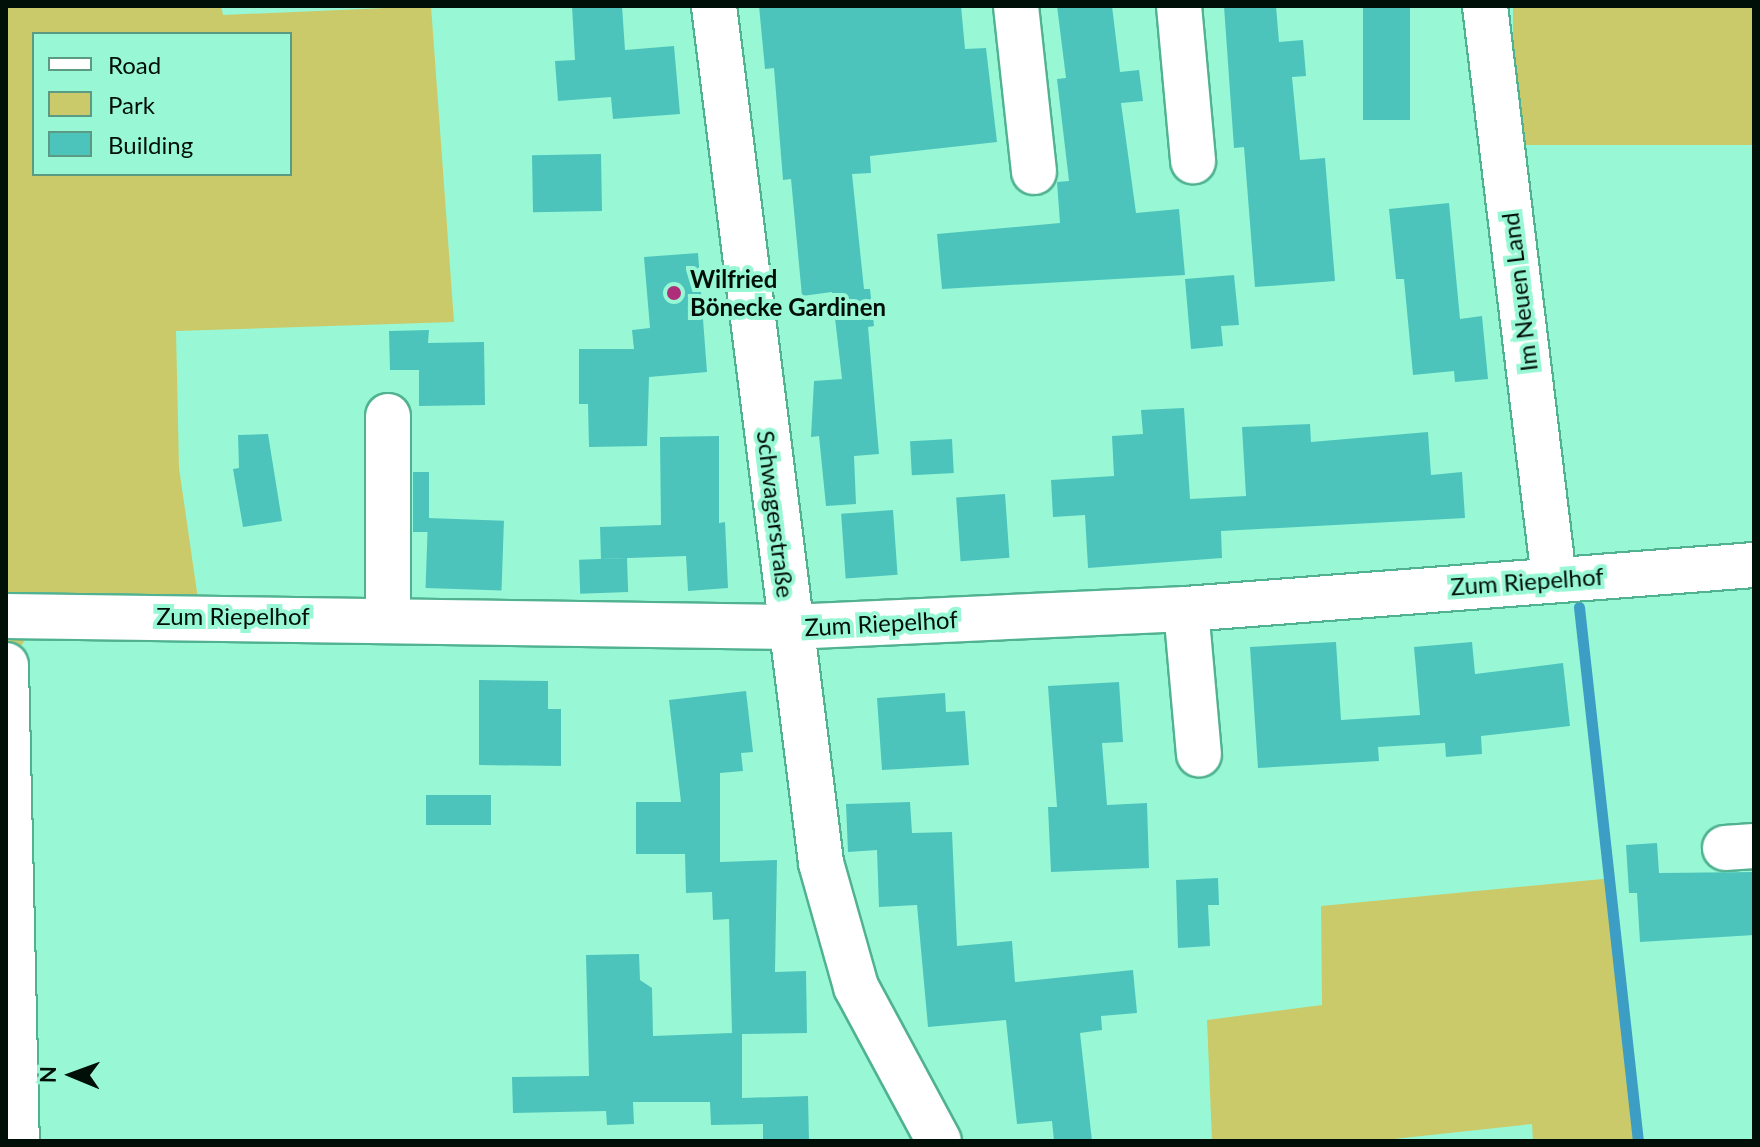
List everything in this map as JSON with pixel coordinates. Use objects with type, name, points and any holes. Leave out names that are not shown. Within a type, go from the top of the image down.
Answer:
[{"type":"street","name":"Schwagerstraße","points":[[714,6],[821,863],[856,987],[939,1141]]},
{"type":"street","points":[[1016,6],[1034,172]]},
{"type":"street","points":[[1179,6],[1193,161]]},
{"type":"street","name":"Im Neuen Land","points":[[1485,6],[1554,579]]},
{"type":"street","points":[[388,416],[388,617]]},
{"type":"street","name":"Zum Riepelhof","points":[[6,616],[388,617],[790,627],[1186,609],[1754,565]]},
{"type":"street","points":[[1186,609],[1199,754]]},
{"type":"street","points":[[6,665],[17,1141]]},
{"type":"green space","points":[[6,6],[221,6],[223,15],[431,6],[454,322],[176,331],[179,468],[199,606],[28,635],[20,648],[31,1141],[6,1141]]},
{"type":"green space","points":[[1513,6],[1754,6],[1754,145],[1513,145]]},
{"type":"green space","points":[[1613,878],[1640,1141],[1533,1141],[1532,1124],[1375,1141],[1212,1141],[1207,1020],[1322,1005],[1321,906]]},
{"type":"building","points":[[572,6],[622,6],[625,50],[674,46],[680,114],[613,119],[611,97],[558,101],[555,61],[575,60]]},
{"type":"building","points":[[759,6],[961,6],[965,49],[986,48],[997,142],[870,156],[871,173],[852,174],[864,289],[870,289],[874,326],[868,327],[879,454],[854,456],[856,504],[826,506],[819,436],[811,437],[814,381],[842,379],[832,292],[802,296],[791,179],[783,180],[774,68],[765,69]]},
{"type":"building","points":[[1057,6],[1112,6],[1120,72],[1139,70],[1143,101],[1121,103],[1136,213],[1179,209],[1185,275],[942,289],[937,234],[1060,223],[1057,182],[1069,181],[1057,79],[1066,78]]},
{"type":"building","points":[[1224,6],[1276,6],[1279,42],[1303,40],[1306,76],[1292,77],[1300,160],[1325,158],[1335,281],[1255,287],[1244,147],[1234,148]]},
{"type":"building","points":[[1363,6],[1410,6],[1410,120],[1363,120]]},
{"type":"building","points":[[601,154],[602,211],[533,212],[532,155]]},
{"type":"building","points":[[1449,203],[1460,319],[1482,316],[1488,379],[1455,382],[1454,371],[1413,375],[1404,279],[1396,279],[1389,209]]},
{"type":"building","points":[[698,253],[707,372],[649,377],[647,446],[589,447],[588,404],[579,404],[579,349],[634,349],[632,330],[650,328],[644,257]]},
{"type":"building","points":[[1234,275],[1239,325],[1221,326],[1223,346],[1191,349],[1185,279]]},
{"type":"building","points":[[429,330],[428,343],[484,342],[485,405],[419,406],[419,370],[390,370],[389,331]]},
{"type":"building","points":[[1184,408],[1190,499],[1246,496],[1242,427],[1310,424],[1311,442],[1428,432],[1431,475],[1462,472],[1465,518],[1221,531],[1222,558],[1088,568],[1085,515],[1053,517],[1051,480],[1114,476],[1112,436],[1143,434],[1141,410]]},
{"type":"building","points":[[268,434],[282,521],[243,527],[233,469],[239,468],[238,435]]},
{"type":"building","points":[[719,436],[719,523],[725,522],[728,588],[688,591],[686,556],[601,559],[600,527],[661,525],[660,437]]},
{"type":"building","points":[[952,439],[954,473],[912,475],[910,441]]},
{"type":"building","points":[[413,472],[429,472],[429,532],[413,532]]},
{"type":"building","points":[[1005,494],[1009,558],[961,561],[956,497]]},
{"type":"building","points":[[893,510],[898,575],[846,578],[841,514]]},
{"type":"building","points":[[428,518],[504,521],[502,591],[426,588]]},
{"type":"building","points":[[627,558],[628,592],[580,594],[579,560]]},
{"type":"building","points":[[1336,642],[1341,720],[1420,715],[1414,647],[1472,642],[1475,674],[1563,663],[1570,726],[1481,736],[1482,754],[1446,757],[1445,743],[1378,747],[1379,761],[1258,768],[1250,647]]},
{"type":"building","points":[[479,680],[548,681],[548,709],[561,709],[561,766],[479,765]]},
{"type":"building","points":[[1119,682],[1123,742],[1102,743],[1107,805],[1147,803],[1149,868],[1051,872],[1048,807],[1057,807],[1048,686]]},
{"type":"building","points":[[746,691],[753,752],[741,753],[743,771],[720,773],[720,862],[777,860],[775,972],[806,971],[807,1033],[742,1034],[742,1098],[808,1096],[809,1141],[763,1141],[763,1124],[711,1125],[710,1102],[633,1102],[634,1124],[607,1125],[606,1111],[513,1113],[512,1077],[589,1076],[586,955],[639,954],[640,980],[652,988],[653,1036],[732,1033],[729,919],[713,920],[712,892],[686,893],[685,854],[636,854],[636,802],[681,802],[669,700]]},
{"type":"building","points":[[945,693],[946,712],[965,711],[969,765],[882,770],[877,698]]},
{"type":"building","points":[[426,795],[491,795],[491,825],[426,825]]},
{"type":"building","points":[[910,802],[912,833],[952,832],[957,946],[1012,941],[1015,982],[1133,970],[1137,1013],[1101,1016],[1102,1030],[1080,1033],[1092,1141],[1054,1141],[1052,1121],[1017,1124],[1006,1020],[928,1027],[917,905],[879,907],[877,850],[848,852],[846,804]]},
{"type":"building","points":[[1657,843],[1659,873],[1754,872],[1754,935],[1640,942],[1637,893],[1629,893],[1626,845]]},
{"type":"building","points":[[1218,878],[1219,905],[1208,905],[1210,946],[1178,948],[1176,880]]},
{"type":"waterway","points":[[1579,607],[1638,1141]]},
{"type":"place","name":"Wilfried Bönecke Gardinen","points":[[674,293]]}]
